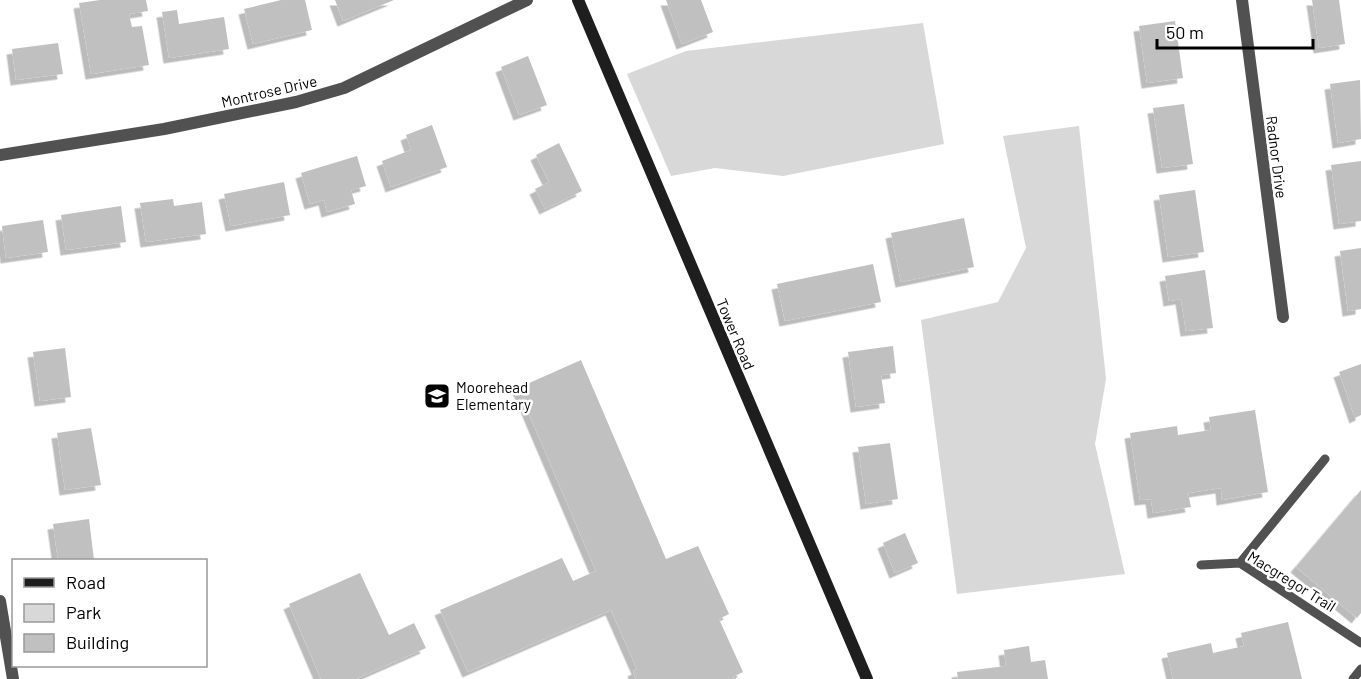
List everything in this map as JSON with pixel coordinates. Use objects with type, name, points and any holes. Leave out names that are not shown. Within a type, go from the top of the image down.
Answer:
[{"type":"street","name":"Montrose Drive","points":[[0,155],[164,129],[305,100],[344,88],[526,0]]},
{"type":"street","name":"Tower Road","points":[[578,0],[867,679]]},
{"type":"street","name":"Radnor Drive","points":[[1242,0],[1282,317]]},
{"type":"street","points":[[0,601],[12,679]]},
{"type":"lane","points":[[1240,563],[1324,459]]},
{"type":"lane","name":"Macgregor Trail","points":[[1201,565],[1240,563],[1361,644]]},
{"type":"lane","points":[[1353,679],[1361,669]]},
{"type":"green space","points":[[923,23],[944,144],[783,176],[715,168],[671,176],[627,74],[686,51]]},
{"type":"green space","points":[[1079,126],[1106,379],[1095,444],[1125,574],[957,594],[921,320],[998,302],[1026,248],[1003,136]]},
{"type":"building","points":[[100,0],[146,0],[148,11],[129,14],[132,27],[142,26],[149,65],[91,74],[79,3]]},
{"type":"building","points":[[281,0],[305,0],[312,30],[253,44],[244,9]]},
{"type":"building","points":[[335,0],[394,0],[343,21]]},
{"type":"building","points":[[666,0],[701,0],[713,32],[682,44]]},
{"type":"building","points":[[1312,0],[1339,0],[1345,44],[1319,48]]},
{"type":"building","points":[[177,10],[179,24],[224,17],[229,49],[169,58],[162,12]]},
{"type":"building","points":[[1175,21],[1183,78],[1147,83],[1139,26]]},
{"type":"building","points":[[58,43],[63,74],[16,80],[12,49]]},
{"type":"building","points":[[528,56],[547,105],[519,115],[501,67]]},
{"type":"building","points":[[1360,80],[1361,139],[1338,143],[1330,84]]},
{"type":"building","points":[[1184,104],[1193,164],[1162,168],[1153,108]]},
{"type":"building","points":[[432,125],[447,167],[391,187],[382,161],[411,150],[406,135]]},
{"type":"building","points":[[559,143],[582,191],[545,209],[535,189],[549,182],[536,155]]},
{"type":"building","points":[[357,156],[366,186],[351,190],[355,204],[327,212],[324,200],[310,204],[301,173]]},
{"type":"building","points":[[1361,161],[1361,221],[1339,224],[1331,165]]},
{"type":"building","points":[[284,182],[290,215],[231,226],[224,194]]},
{"type":"building","points":[[1195,190],[1204,252],[1168,257],[1159,195]]},
{"type":"building","points":[[173,199],[174,206],[202,202],[206,234],[146,242],[140,203]]},
{"type":"building","points":[[121,206],[126,242],[66,250],[61,215]]},
{"type":"building","points":[[964,218],[974,267],[901,282],[891,233]]},
{"type":"building","points":[[43,220],[48,252],[6,258],[2,226]]},
{"type":"building","points":[[1361,248],[1361,309],[1348,311],[1340,251]]},
{"type":"building","points":[[873,264],[881,302],[785,321],[777,284]]},
{"type":"building","points":[[1205,270],[1213,328],[1186,331],[1181,299],[1169,301],[1165,276]]},
{"type":"building","points":[[893,346],[896,373],[881,375],[885,403],[856,407],[848,352]]},
{"type":"building","points":[[65,348],[71,397],[40,401],[33,352]]},
{"type":"building","points":[[581,360],[666,559],[698,546],[729,614],[719,619],[743,672],[733,677],[734,679],[636,679],[633,671],[637,669],[611,610],[468,672],[440,610],[562,558],[573,581],[596,571],[518,388]]},
{"type":"building","points":[[1361,364],[1361,415],[1355,418],[1339,372]]},
{"type":"building","points":[[1255,410],[1268,492],[1222,500],[1221,488],[1188,493],[1191,507],[1153,513],[1151,499],[1140,500],[1130,433],[1177,426],[1178,435],[1211,430],[1209,417]]},
{"type":"building","points":[[91,428],[101,485],[65,490],[57,433]]},
{"type":"building","points":[[890,443],[898,499],[866,504],[858,447]]},
{"type":"building","points":[[1361,490],[1361,613],[1357,618],[1296,567]]},
{"type":"building","points":[[89,519],[94,559],[58,559],[53,524]]},
{"type":"building","points":[[905,533],[918,563],[895,573],[883,543]]},
{"type":"building","points":[[360,573],[389,635],[414,623],[426,648],[356,679],[321,679],[289,604]]},
{"type":"building","points":[[1288,622],[1302,679],[1173,679],[1167,653],[1211,643],[1213,653],[1244,646],[1241,633]]},
{"type":"building","points":[[1029,646],[1031,662],[1045,660],[1048,679],[958,679],[957,672],[1006,666],[1004,650]]},
{"type":"place","name":"Moorehead Elementary","points":[[437,396]]}]
